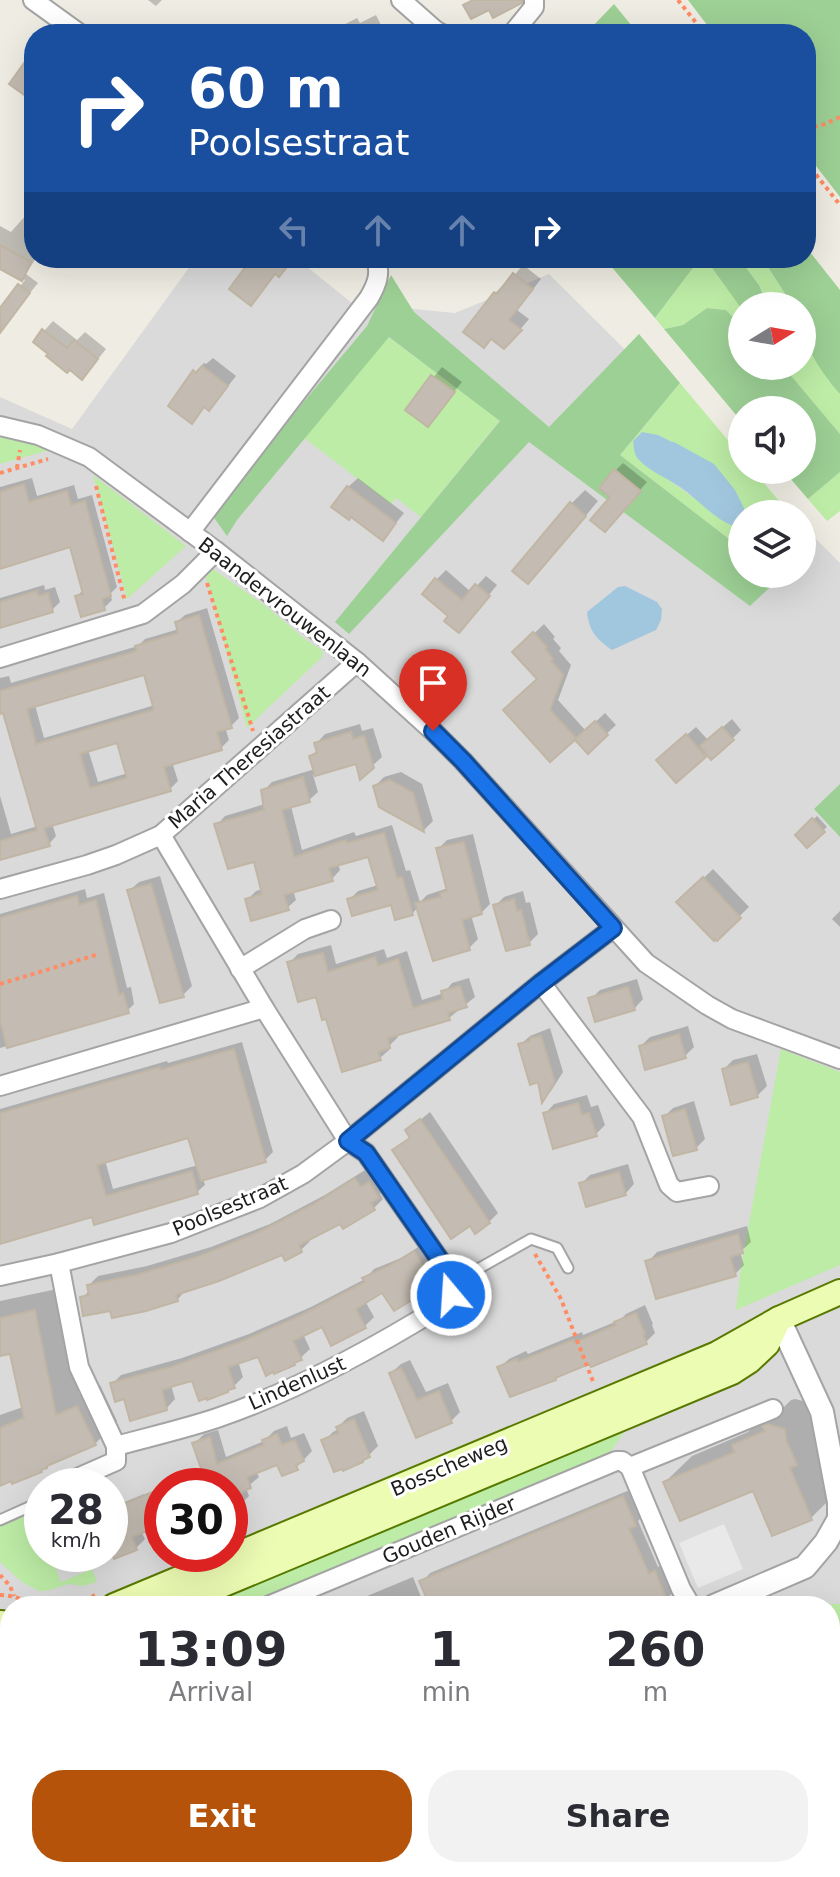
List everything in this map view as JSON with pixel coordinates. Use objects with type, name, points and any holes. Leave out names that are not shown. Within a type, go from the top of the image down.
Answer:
[{"type":"main road","name":"Bosscheweg","points":[[138,1596],[717,1354],[779,1319],[840,1292]]},
{"type":"main road","name":"Bosscheweg","points":[[195,1596],[732,1372],[767,1344],[779,1319]]},
{"type":"street","points":[[33,0],[66,24]]},
{"type":"street","points":[[401,0],[428,24]]},
{"type":"street","points":[[520,24],[534,7],[534,0]]},
{"type":"street","points":[[190,532],[369,298],[379,281],[378,268]]},
{"type":"street","name":"Baandervrouwenlaan","points":[[0,426],[38,435],[83,454],[216,551],[357,662],[463,761],[646,963],[732,1019],[840,1059]]},
{"type":"street","points":[[0,658],[143,614],[161,602],[216,551]]},
{"type":"street","name":"Maria Theresiastraat","points":[[0,889],[87,865],[161,835],[357,662]]},
{"type":"street","points":[[161,835],[240,969],[348,1141],[366,1153],[455,1282]]},
{"type":"street","points":[[240,969],[305,929],[331,920]]},
{"type":"street","name":"Poolsestraat","points":[[0,1276],[171,1233],[260,1198],[303,1174],[613,928]]},
{"type":"street","points":[[541,983],[642,1117],[669,1185],[677,1192],[709,1186]]},
{"type":"street","points":[[0,1086],[264,1008]]},
{"type":"street","points":[[59,1263],[79,1367],[116,1446],[116,1461],[100,1468]]},
{"type":"street","name":"Lindenlust","points":[[116,1446],[213,1419],[289,1389],[347,1361],[442,1306],[451,1295],[455,1282]]},
{"type":"street","points":[[737,1596],[805,1567],[826,1542],[839,1519],[839,1502],[822,1412],[779,1319]]},
{"type":"street","name":"Gouden Rijder","points":[[292,1596],[616,1461],[630,1467],[773,1409]]},
{"type":"street","points":[[630,1467],[685,1596]]},
{"type":"lane","name":"Lindenlust","points":[[455,1282],[531,1239],[536,1240]]},
{"type":"lane","points":[[536,1240],[557,1248],[568,1268]]},
{"type":"lane","points":[[0,1520],[24,1509]]},
{"type":"path","points":[[678,0],[697,24]]},
{"type":"path","points":[[816,126],[840,117]]},
{"type":"path","points":[[816,175],[840,205]]},
{"type":"path","points":[[0,473],[83,454],[129,620]]},
{"type":"path","points":[[201,566],[258,748]]},
{"type":"path","points":[[0,984],[99,954]]},
{"type":"path","points":[[536,1240],[534,1253],[561,1299],[595,1388]]},
{"type":"path","points":[[0,1575],[14,1596],[0,1595]]},
{"type":"shaded area","points":[[189,268],[308,268],[352,303],[455,313],[549,274],[728,452],[728,484],[760,484],[777,500],[728,500],[728,588],[816,588],[816,539],[840,563],[840,1596],[0,1596],[0,397],[72,429]]},
{"type":"shaded area","points":[[724,1524],[743,1569],[698,1588],[679,1543]]},
{"type":"green space","points":[[688,0],[840,0],[840,197],[816,166],[816,24],[706,24]]},
{"type":"green space","points":[[614,4],[630,24],[595,24]]},
{"type":"green space","points":[[816,260],[840,290],[840,394],[816,360],[816,292],[784,292],[768,268],[816,268]]},
{"type":"green space","points":[[612,268],[693,268],[655,318]]},
{"type":"green space","points":[[693,268],[712,268],[730,292],[728,312],[707,308],[683,325],[664,329],[655,318]]},
{"type":"green space","points":[[712,268],[746,268],[762,292],[729,292]]},
{"type":"green space","points":[[746,268],[768,268],[784,292],[762,292]]},
{"type":"green space","points":[[391,275],[414,312],[549,427],[639,334],[680,383],[620,455],[728,538],[728,588],[769,588],[750,606],[529,442],[349,634],[335,622],[500,421],[389,337],[227,536],[212,515],[367,326]]},
{"type":"green space","points":[[707,308],[726,310],[728,380],[795,380],[808,396],[728,396],[728,405],[664,329],[683,325]]},
{"type":"green space","points":[[388,337],[500,420],[421,517],[396,498],[391,504],[304,438]]},
{"type":"green space","points":[[816,357],[828,380],[840,394],[840,434],[816,405],[816,396],[808,396],[795,380],[816,380]]},
{"type":"green space","points":[[680,383],[728,440],[728,484],[765,484],[778,500],[735,500],[672,442],[658,435],[636,457],[728,522],[728,538],[620,455]]},
{"type":"green space","points":[[816,405],[840,434],[840,472],[808,499],[795,484],[816,484]]},
{"type":"green space","points":[[0,433],[57,448],[0,464]]},
{"type":"green space","points":[[840,472],[840,511],[827,521],[816,508],[816,500],[808,499]]},
{"type":"green space","points":[[93,475],[186,546],[127,599]]},
{"type":"green space","points":[[213,569],[323,651],[322,657],[247,728],[204,571]]},
{"type":"green space","points":[[840,784],[840,837],[814,809]]},
{"type":"green space","points":[[781,1049],[840,1072],[840,1265],[736,1310],[741,1267]]},
{"type":"green space","points":[[628,1427],[608,1455],[272,1596],[206,1596]]},
{"type":"green space","points":[[24,1514],[24,1572],[57,1572],[61,1582],[85,1572],[93,1572],[97,1582],[39,1591],[22,1582],[0,1562],[0,1524]]},
{"type":"water","points":[[642,432],[658,435],[714,464],[740,500],[728,500],[728,524],[642,463],[636,455],[633,441]]},
{"type":"water","points":[[625,586],[657,602],[662,609],[661,620],[656,630],[612,650],[594,634],[587,612],[618,587]]},
{"type":"building","points":[[473,0],[522,0],[522,3],[493,18],[489,10],[471,19],[463,5]]},
{"type":"building","points":[[24,63],[24,95],[9,84]]},
{"type":"building","points":[[0,245],[24,258],[24,268],[28,268],[22,281],[0,269]]},
{"type":"building","points":[[245,268],[286,268],[279,277],[275,274],[251,306],[229,289]]},
{"type":"building","points":[[513,273],[533,289],[509,320],[522,330],[504,349],[491,339],[484,348],[463,332]]},
{"type":"building","points":[[18,284],[30,293],[0,333],[0,308]]},
{"type":"building","points":[[42,329],[67,348],[74,340],[98,359],[82,380],[70,370],[67,373],[33,342]]},
{"type":"building","points":[[202,366],[228,386],[209,411],[204,407],[192,424],[168,406],[193,370],[196,373]]},
{"type":"building","points":[[431,375],[455,392],[428,427],[405,410]]},
{"type":"building","points":[[614,469],[641,491],[605,532],[590,520],[610,497],[599,488]]},
{"type":"building","points":[[24,484],[29,502],[67,491],[71,505],[85,501],[111,596],[102,599],[105,610],[81,617],[75,596],[83,594],[70,547],[0,569],[0,492]]},
{"type":"building","points":[[347,486],[396,523],[383,541],[351,517],[349,520],[331,507]]},
{"type":"building","points":[[570,502],[586,516],[528,584],[512,571]]},
{"type":"building","points":[[435,578],[462,600],[475,584],[490,596],[459,633],[444,621],[448,616],[422,594]]},
{"type":"building","points":[[37,591],[38,596],[48,593],[53,612],[0,628],[0,602]]},
{"type":"building","points":[[199,615],[232,728],[217,732],[222,750],[164,767],[171,791],[44,828],[50,846],[0,860],[0,841],[37,830],[3,713],[0,714],[0,691],[137,651],[135,646],[178,633],[175,622]],"holes":[[[144,675],[154,710],[36,744],[27,709]],[[117,743],[127,778],[90,788],[80,754]]]},
{"type":"building","points":[[533,632],[547,647],[545,649],[553,659],[551,661],[563,675],[550,710],[576,738],[595,721],[608,735],[588,754],[575,740],[550,762],[503,710],[537,679],[512,652]]},
{"type":"building","points":[[722,727],[734,740],[711,760],[700,746]]},
{"type":"building","points":[[351,732],[353,739],[364,736],[374,768],[360,780],[356,764],[315,776],[309,756],[317,753],[314,743]]},
{"type":"building","points":[[686,734],[706,757],[676,783],[656,760]]},
{"type":"building","points":[[303,777],[310,802],[282,810],[294,857],[346,840],[347,843],[384,833],[397,878],[402,877],[413,915],[395,920],[391,905],[352,916],[347,899],[378,890],[368,857],[329,868],[333,881],[284,895],[289,910],[251,921],[245,899],[262,894],[254,862],[228,869],[214,824],[264,810],[261,790]]},
{"type":"building","points":[[390,780],[413,793],[424,832],[379,807],[373,786]]},
{"type":"building","points":[[812,818],[825,832],[807,848],[795,835]]},
{"type":"building","points":[[464,842],[482,914],[462,920],[470,950],[433,961],[415,903],[441,897],[440,893],[447,891],[436,848]]},
{"type":"building","points":[[703,877],[741,918],[717,941],[676,902]]},
{"type":"building","points":[[151,884],[184,997],[160,1003],[127,890]]},
{"type":"building","points":[[77,896],[79,905],[96,900],[119,995],[123,993],[129,1013],[7,1048],[0,1021],[0,918]]},
{"type":"building","points":[[514,899],[517,911],[521,910],[530,945],[506,951],[493,905]]},
{"type":"building","points":[[323,953],[328,972],[375,957],[378,966],[398,959],[413,1008],[443,999],[441,991],[460,986],[467,1007],[448,1013],[450,1020],[388,1038],[390,1048],[378,1052],[381,1060],[342,1072],[316,997],[298,1002],[287,962]]},
{"type":"building","points":[[628,987],[635,1010],[595,1022],[588,998]]},
{"type":"building","points":[[679,1034],[686,1058],[645,1070],[639,1046]]},
{"type":"building","points":[[541,1036],[555,1082],[542,1103],[538,1082],[530,1085],[518,1044]]},
{"type":"building","points":[[234,1049],[266,1162],[201,1181],[188,1138],[97,1165],[106,1196],[192,1171],[198,1194],[94,1225],[92,1217],[0,1244],[0,1113]]},
{"type":"building","points":[[748,1062],[758,1097],[731,1105],[722,1069]]},
{"type":"building","points":[[578,1103],[582,1115],[589,1113],[597,1136],[553,1149],[543,1113]]},
{"type":"building","points":[[685,1109],[697,1150],[673,1156],[662,1116]]},
{"type":"building","points":[[420,1119],[490,1223],[475,1234],[470,1226],[451,1239],[392,1150],[410,1138],[405,1130]]},
{"type":"building","points":[[619,1172],[626,1195],[586,1207],[579,1183]]},
{"type":"building","points":[[355,1178],[361,1187],[369,1182],[379,1198],[371,1203],[375,1210],[343,1229],[340,1224],[299,1245],[302,1252],[285,1261],[282,1255],[176,1295],[178,1301],[146,1311],[112,1318],[110,1311],[83,1316],[80,1297],[89,1295],[87,1285],[136,1275],[200,1256],[259,1232],[314,1204]]},
{"type":"building","points":[[738,1234],[743,1253],[730,1257],[736,1276],[656,1299],[645,1261]]},
{"type":"building","points":[[414,1251],[424,1267],[416,1272],[427,1291],[394,1311],[382,1293],[356,1309],[366,1328],[331,1346],[322,1327],[293,1341],[302,1360],[295,1365],[266,1376],[258,1357],[228,1367],[235,1388],[228,1392],[199,1401],[192,1381],[177,1385],[162,1390],[167,1410],[130,1421],[124,1399],[115,1402],[110,1383],[171,1367],[238,1343],[300,1316],[365,1282],[362,1278]]},
{"type":"building","points":[[35,1310],[56,1415],[77,1406],[96,1445],[47,1468],[24,1468],[24,1479],[0,1486],[0,1428],[24,1418],[10,1354],[0,1356],[0,1318]]},
{"type":"building","points":[[636,1313],[647,1344],[510,1397],[497,1367],[573,1340],[574,1343]]},
{"type":"building","points":[[401,1368],[417,1400],[439,1391],[452,1423],[416,1438],[389,1373]]},
{"type":"building","points":[[354,1419],[370,1457],[343,1471],[334,1472],[321,1440],[339,1433],[336,1427]]},
{"type":"building","points":[[767,1424],[785,1429],[786,1440],[797,1465],[790,1468],[812,1520],[772,1536],[753,1491],[680,1521],[663,1482],[735,1452],[732,1445],[765,1431],[762,1426]]},
{"type":"building","points":[[277,1434],[282,1445],[295,1440],[304,1461],[296,1465],[298,1470],[282,1476],[277,1465],[248,1477],[248,1468],[201,1468],[192,1443],[210,1437],[217,1464],[264,1445],[262,1440]]},
{"type":"building","points":[[144,1496],[144,1532],[132,1537],[137,1550],[128,1554],[128,1502]]},
{"type":"building","points":[[623,1496],[636,1526],[629,1529],[649,1574],[655,1571],[665,1596],[426,1596],[419,1581]]},
{"type":"route","points":[[433,731],[613,928],[348,1141],[366,1153],[455,1282],[451,1295]]}]
